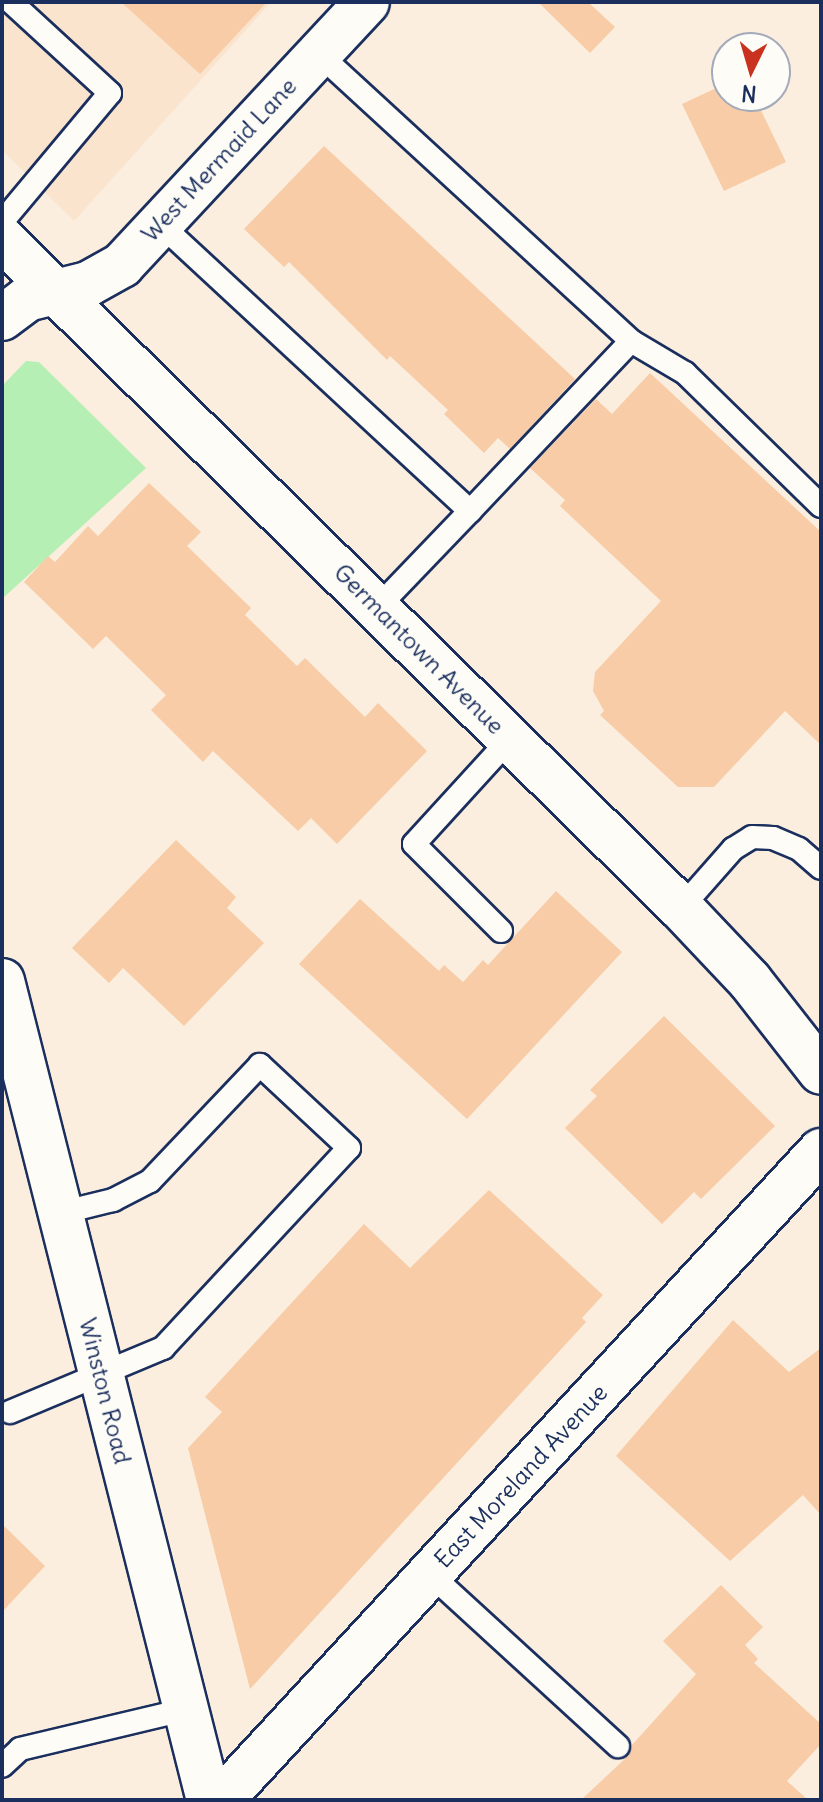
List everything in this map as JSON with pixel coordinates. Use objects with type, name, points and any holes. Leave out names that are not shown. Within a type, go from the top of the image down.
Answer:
[{"type":"street","name":"West Mermaid Lane","points":[[2,318],[27,299],[88,284],[113,271],[367,2]]},
{"type":"street","name":"Germantown Avenue","points":[[2,239],[681,908],[750,981],[821,1072]]},
{"type":"street","name":"Winston Road","points":[[2,981],[209,1800]]},
{"type":"street","name":"East Moreland Avenue","points":[[221,1800],[821,1151]]},
{"type":"lane","points":[[2,222],[110,93],[11,2]]},
{"type":"lane","points":[[319,54],[631,341],[685,373],[821,506]]},
{"type":"lane","points":[[159,223],[470,511]]},
{"type":"lane","points":[[377,608],[631,341]]},
{"type":"lane","points":[[501,931],[414,844],[510,739]]},
{"type":"lane","points":[[681,908],[733,849],[752,837],[773,838],[799,849],[821,868]]},
{"type":"lane","points":[[5,1412],[144,1360],[181,1332],[349,1148],[260,1065],[150,1181],[113,1200],[60,1213]]},
{"type":"lane","points":[[430,1574],[618,1746]]},
{"type":"lane","points":[[2,1766],[20,1749],[184,1710]]},
{"type":"shaded area","points":[[2,2],[271,2],[74,221],[2,150]]},
{"type":"green space","points":[[26,361],[39,362],[146,468],[2,599],[2,386]]},
{"type":"building","points":[[121,2],[267,2],[200,74]]},
{"type":"building","points":[[538,2],[588,2],[615,27],[590,53]]},
{"type":"building","points":[[711,90],[711,112],[762,112],[786,162],[724,191],[682,104]]},
{"type":"building","points":[[324,146],[575,379],[510,449],[498,438],[484,453],[444,414],[448,410],[390,356],[387,360],[289,262],[284,267],[244,229]]},
{"type":"building","points":[[650,373],[821,532],[821,745],[785,711],[714,787],[678,787],[600,715],[604,711],[593,691],[595,672],[661,601],[560,506],[565,500],[530,468],[596,399],[612,414]]},
{"type":"building","points":[[149,483],[201,532],[187,546],[251,608],[245,615],[297,666],[305,658],[365,717],[378,703],[427,751],[337,844],[311,818],[298,831],[213,751],[203,762],[151,710],[166,695],[106,636],[93,649],[24,582],[48,556],[55,562],[88,526],[98,536]]},
{"type":"building","points":[[176,840],[236,897],[227,908],[264,943],[184,1026],[123,968],[109,983],[72,948]]},
{"type":"building","points":[[556,891],[622,952],[467,1119],[299,964],[360,899],[439,971],[444,965],[463,982],[483,960],[488,965]]},
{"type":"building","points":[[664,1016],[775,1126],[701,1199],[694,1192],[662,1224],[565,1128],[597,1096],[590,1090]]},
{"type":"building","points":[[489,1190],[603,1295],[582,1318],[586,1322],[250,1689],[188,1448],[222,1412],[205,1397],[364,1224],[410,1268]]},
{"type":"building","points":[[733,1320],[789,1372],[821,1348],[821,1515],[803,1495],[730,1561],[616,1456]]},
{"type":"building","points":[[2,1524],[45,1566],[2,1612]]},
{"type":"building","points":[[721,1585],[763,1627],[745,1645],[758,1659],[754,1663],[821,1724],[821,1744],[787,1781],[808,1800],[581,1800],[629,1755],[632,1745],[696,1674],[663,1641]]}]
